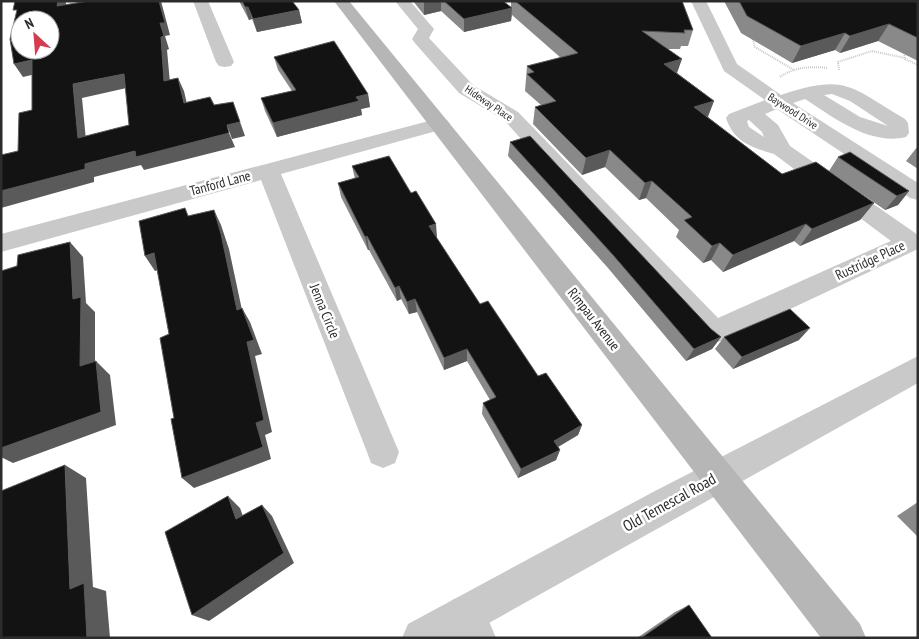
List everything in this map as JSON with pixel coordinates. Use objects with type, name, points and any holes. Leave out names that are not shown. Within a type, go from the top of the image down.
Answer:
[{"type":"main road","name":"Rimpau Avenue","points":[[341,1],[846,638]]},
{"type":"street","points":[[200,1],[225,62]]},
{"type":"street","name":"Hideway Place","points":[[402,1],[426,29],[420,39],[466,89],[511,116],[714,332]]},
{"type":"street","name":"Baywood Drive","points":[[698,1],[730,67],[779,102],[918,193]]},
{"type":"street","name":"Rustridge Place","points":[[714,332],[910,242],[781,150],[762,144],[740,130],[736,118],[808,93],[853,121],[876,130],[899,133],[918,144]]},
{"type":"street","name":"Tanford Lane","points":[[1,243],[440,124]]},
{"type":"street","name":"Jenna Circle","points":[[268,170],[383,452]]},
{"type":"street","name":"Old Temescal Road","points":[[422,638],[471,626],[717,476],[918,368]]},
{"type":"path","points":[[745,33],[753,38],[755,47],[795,71]]},
{"type":"path","points":[[902,45],[905,58]]},
{"type":"path","points":[[839,70],[838,62],[872,51],[905,58],[918,65]]},
{"type":"path","points":[[910,61],[918,59]]},
{"type":"building","points":[[15,1],[58,1],[57,6],[89,1],[159,1],[165,23],[160,23],[164,36],[161,37],[164,81],[178,78],[184,103],[210,97],[214,105],[233,102],[240,122],[227,125],[229,133],[136,157],[135,151],[85,164],[85,169],[1,191],[1,155],[18,151],[19,113],[32,110],[32,60],[60,60],[60,10],[13,10]],"holes":[[[124,74],[129,125],[78,138],[73,84]]]},
{"type":"building","points":[[242,1],[292,1],[299,10],[253,19],[248,7],[245,7]]},
{"type":"building","points":[[444,1],[503,1],[512,8],[464,19]]},
{"type":"building","points":[[515,1],[682,1],[693,30],[684,30],[685,33],[642,31],[682,59],[664,64],[714,101],[694,107],[782,174],[816,162],[874,203],[812,229],[806,224],[733,255],[720,243],[712,246],[684,220],[692,217],[652,181],[645,183],[610,150],[586,158],[535,107],[556,101],[527,74],[534,72],[527,66],[578,53]]},
{"type":"building","points":[[739,1],[918,1],[918,38],[889,24],[850,36],[845,33],[801,46],[747,16]]},
{"type":"building","points":[[334,41],[368,94],[356,97],[359,101],[273,123],[261,98],[296,90],[274,57]]},
{"type":"building","points":[[13,60],[32,60],[14,64]]},
{"type":"building","points":[[530,136],[711,329],[721,337],[694,349],[613,255],[510,142]]},
{"type":"building","points":[[850,152],[909,191],[897,196],[838,157]]},
{"type":"building","points":[[389,156],[411,193],[416,191],[436,224],[429,226],[480,304],[488,301],[538,376],[546,373],[582,425],[554,441],[560,450],[521,469],[483,403],[496,397],[467,349],[444,358],[415,299],[407,302],[399,286],[395,288],[367,236],[365,237],[338,183],[359,177],[352,166]]},
{"type":"building","points":[[185,208],[188,216],[214,210],[237,310],[242,308],[254,340],[247,342],[264,420],[256,423],[263,447],[182,478],[171,419],[174,418],[160,338],[169,334],[154,253],[145,256],[139,221]]},
{"type":"building","points":[[70,242],[73,299],[81,297],[80,366],[96,361],[101,412],[1,448],[1,271],[17,266],[18,255]]},
{"type":"building","points":[[790,309],[810,328],[742,357],[724,337]]},
{"type":"building","points":[[65,465],[70,589],[84,583],[87,638],[1,638],[1,491]]},
{"type":"building","points":[[228,496],[236,519],[262,505],[284,553],[192,615],[165,532]]},
{"type":"building","points":[[689,605],[712,638],[641,638]]}]
